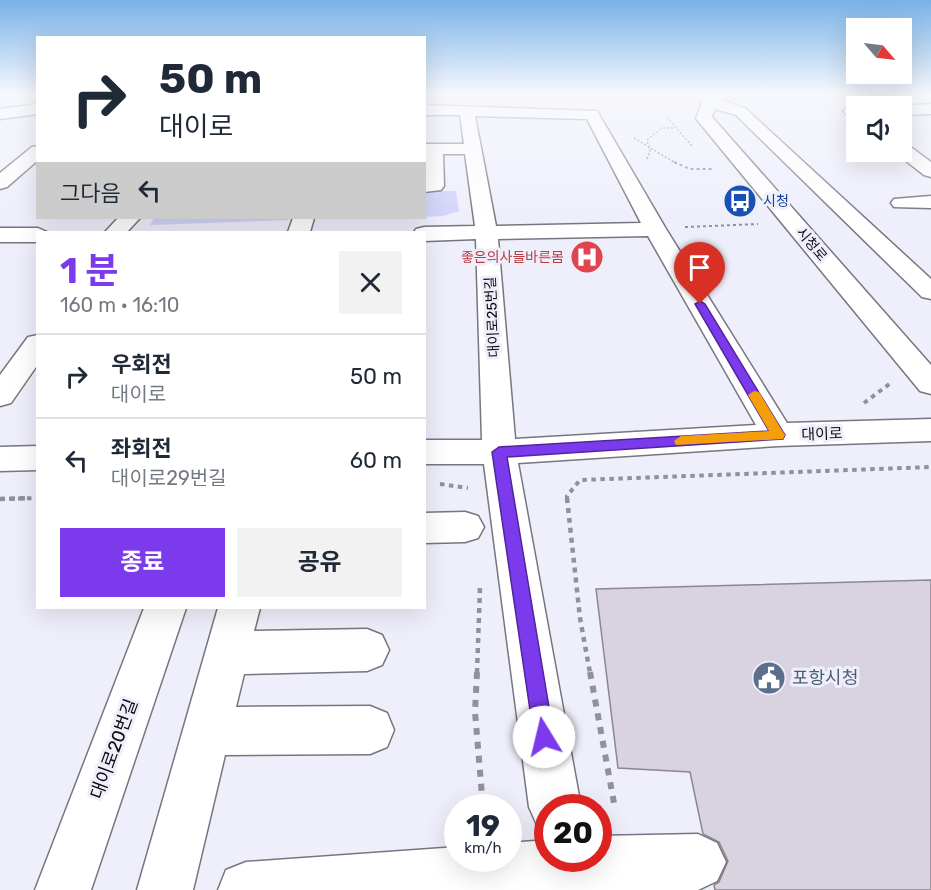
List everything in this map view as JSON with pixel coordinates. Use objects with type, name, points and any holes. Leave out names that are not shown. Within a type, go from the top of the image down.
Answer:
[{"type":"street","name":"대이로25번길","points":[[471,135],[488,234],[499,452],[553,794]]},
{"type":"street","points":[[603,135],[655,229],[778,435]]},
{"type":"street","name":"시청로","points":[[718,135],[931,384]]},
{"type":"street","points":[[765,135],[931,292]]},
{"type":"street","points":[[426,186],[434,186],[429,149],[473,149]]},
{"type":"street","points":[[0,163],[33,155]]},
{"type":"street","points":[[0,183],[33,155]]},
{"type":"street","points":[[912,157],[931,171]]},
{"type":"street","points":[[901,203],[931,202]]},
{"type":"street","points":[[117,231],[128,219]]},
{"type":"street","points":[[426,234],[655,229]]},
{"type":"street","points":[[0,235],[36,235]]},
{"type":"street","points":[[17,382],[36,347]]},
{"type":"street","name":"대이로","points":[[426,452],[499,452],[778,435],[931,430]]},
{"type":"street","points":[[0,459],[36,458]]},
{"type":"street","points":[[426,527],[470,512]]},
{"type":"street","name":"대이로20번길","points":[[63,890],[165,609]]},
{"type":"street","points":[[165,890],[239,609]]},
{"type":"street","points":[[227,653],[367,650]]},
{"type":"street","points":[[207,731],[370,730]]},
{"type":"street","points":[[612,863],[699,862]]},
{"type":"street","points":[[246,890],[564,872]]},
{"type":"path","points":[[626,135],[648,145],[678,166],[703,171],[712,169]]},
{"type":"path","points":[[623,170],[638,169],[646,161],[650,151],[647,140],[654,135]]},
{"type":"path","points":[[655,229],[759,224]]},
{"type":"path","points":[[614,803],[580,618],[567,496],[580,480],[931,467]]},
{"type":"path","points":[[436,484],[471,488],[470,512]]},
{"type":"path","points":[[0,499],[36,498]]},
{"type":"path","points":[[480,582],[475,711],[482,794]]},
{"type":"shaded area","points":[[426,191],[456,191],[459,211],[443,216],[426,217]]},
{"type":"shaded area","points":[[153,219],[288,219],[288,220],[150,225]]},
{"type":"building","name":"포항시청","points":[[931,580],[931,890],[715,890],[714,885],[719,882],[728,861],[719,842],[703,834],[690,772],[618,768],[596,589]]},
{"type":"slow traffic","points":[[681,441],[778,435],[754,395]]},
{"type":"place","name":"시청","points":[[740,201]]},
{"type":"place","name":"좋은의사들바른몸","points":[[587,257]]},
{"type":"place","name":"포항시청","points":[[769,678]]},
{"type":"route","points":[[544,737],[499,452],[778,435],[700,304]]}]
